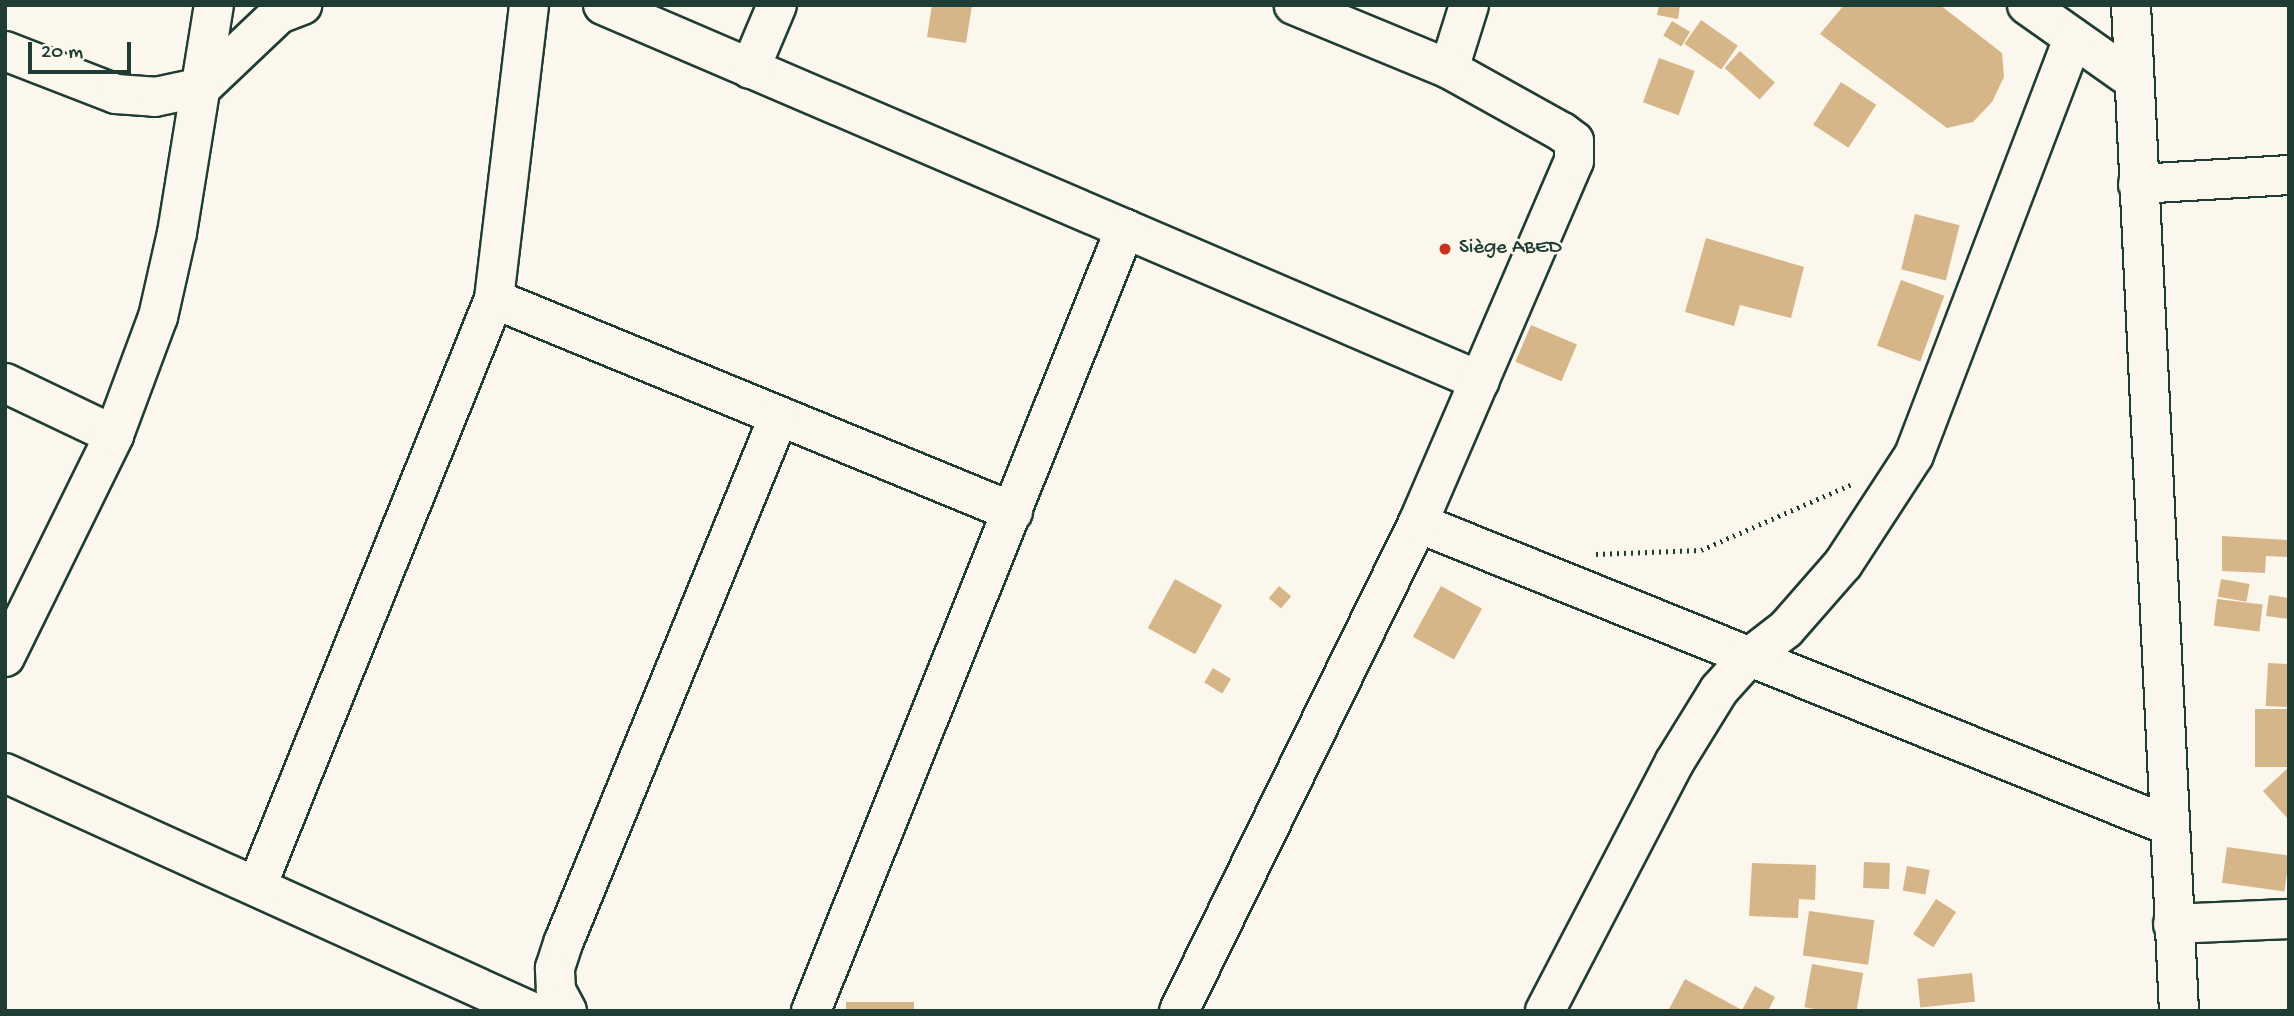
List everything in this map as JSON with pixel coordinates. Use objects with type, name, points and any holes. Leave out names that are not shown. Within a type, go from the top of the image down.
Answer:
[{"type":"street","points":[[5,657],[114,435],[158,317],[202,87],[214,5]]},
{"type":"street","points":[[5,51],[116,94],[155,97],[202,87],[279,14],[302,5]]},
{"type":"street","points":[[257,886],[494,299],[529,5]]},
{"type":"street","points":[[603,5],[1480,381]]},
{"type":"street","points":[[750,69],[777,5]]},
{"type":"street","points":[[1179,1011],[1418,523],[1574,162],[1574,141],[1449,69],[1294,5]]},
{"type":"street","points":[[1449,69],[1469,5]]},
{"type":"street","points":[[2027,5],[2132,79]]},
{"type":"street","points":[[2131,5],[2132,79],[2167,825],[2179,1011]]},
{"type":"street","points":[[1545,1011],[1674,763],[1720,690],[1747,659],[1786,629],[1843,564],[1914,455],[2073,39]]},
{"type":"street","points":[[2138,184],[2289,175]]},
{"type":"street","points":[[810,1011],[1125,229]]},
{"type":"street","points":[[494,299],[1013,512]]},
{"type":"street","points":[[5,383],[114,435]]},
{"type":"street","points":[[567,1011],[556,990],[555,968],[564,941],[779,416]]},
{"type":"street","points":[[1418,523],[1747,659],[2167,825]]},
{"type":"street","points":[[5,773],[530,1011]]},
{"type":"street","points":[[2173,924],[2289,919]]},
{"type":"path","points":[[1584,553],[1701,550],[1853,484]]},
{"type":"building","points":[[932,5],[972,5],[966,43],[927,37]]},
{"type":"building","points":[[1659,5],[1680,5],[1678,19],[1657,15]]},
{"type":"building","points":[[1844,5],[1940,5],[2002,53],[2004,77],[1992,102],[1973,122],[1947,128],[1820,34]]},
{"type":"building","points":[[1701,20],[1738,46],[1721,70],[1684,44]]},
{"type":"building","points":[[1672,21],[1690,32],[1681,46],[1663,36]]},
{"type":"building","points":[[1740,51],[1775,82],[1760,100],[1725,68]]},
{"type":"building","points":[[1659,58],[1695,71],[1679,115],[1643,102]]},
{"type":"building","points":[[1841,82],[1876,105],[1848,148],[1813,125]]},
{"type":"building","points":[[1915,214],[1960,225],[1946,280],[1901,269]]},
{"type":"building","points":[[1706,238],[1804,267],[1791,318],[1740,305],[1734,326],[1685,312]]},
{"type":"building","points":[[1901,280],[1944,296],[1920,362],[1877,346]]},
{"type":"building","points":[[1531,325],[1577,345],[1561,381],[1515,362]]},
{"type":"building","points":[[2222,536],[2288,540],[2288,557],[2266,556],[2265,573],[2222,571]]},
{"type":"building","points":[[1175,579],[1222,605],[1195,654],[1148,628]]},
{"type":"building","points":[[2221,579],[2250,584],[2246,602],[2218,597]]},
{"type":"building","points":[[1279,586],[1291,596],[1281,609],[1269,598]]},
{"type":"building","points":[[1441,586],[1482,609],[1454,660],[1413,637]]},
{"type":"building","points":[[2269,595],[2289,598],[2289,619],[2266,616]]},
{"type":"building","points":[[2217,599],[2263,605],[2259,631],[2214,626]]},
{"type":"building","points":[[2268,663],[2289,664],[2287,707],[2266,706]]},
{"type":"building","points":[[1213,668],[1231,679],[1222,693],[1204,683]]},
{"type":"building","points":[[2255,709],[2289,709],[2289,767],[2255,767]]},
{"type":"building","points":[[2289,767],[2289,820],[2263,791]]},
{"type":"building","points":[[2227,847],[2289,856],[2284,891],[2222,883]]},
{"type":"building","points":[[1864,862],[1890,863],[1889,889],[1863,888]]},
{"type":"building","points":[[1752,863],[1816,865],[1815,900],[1799,899],[1798,918],[1749,916]]},
{"type":"building","points":[[1907,866],[1930,870],[1925,895],[1903,891]]},
{"type":"building","points":[[1936,899],[1956,912],[1933,947],[1913,934]]},
{"type":"building","points":[[1809,911],[1874,920],[1868,965],[1803,956]]},
{"type":"building","points":[[1812,964],[1863,973],[1857,1011],[1825,1011],[1804,1007]]},
{"type":"building","points":[[1972,973],[1975,1002],[1920,1008],[1917,979]]},
{"type":"building","points":[[1685,979],[1742,1010],[1755,986],[1775,997],[1768,1011],[1672,1011],[1669,1009]]},
{"type":"building","points":[[846,1002],[914,1002],[914,1011],[846,1011]]},
{"type":"place","name":"Siège ABED","points":[[1445,249]]}]
